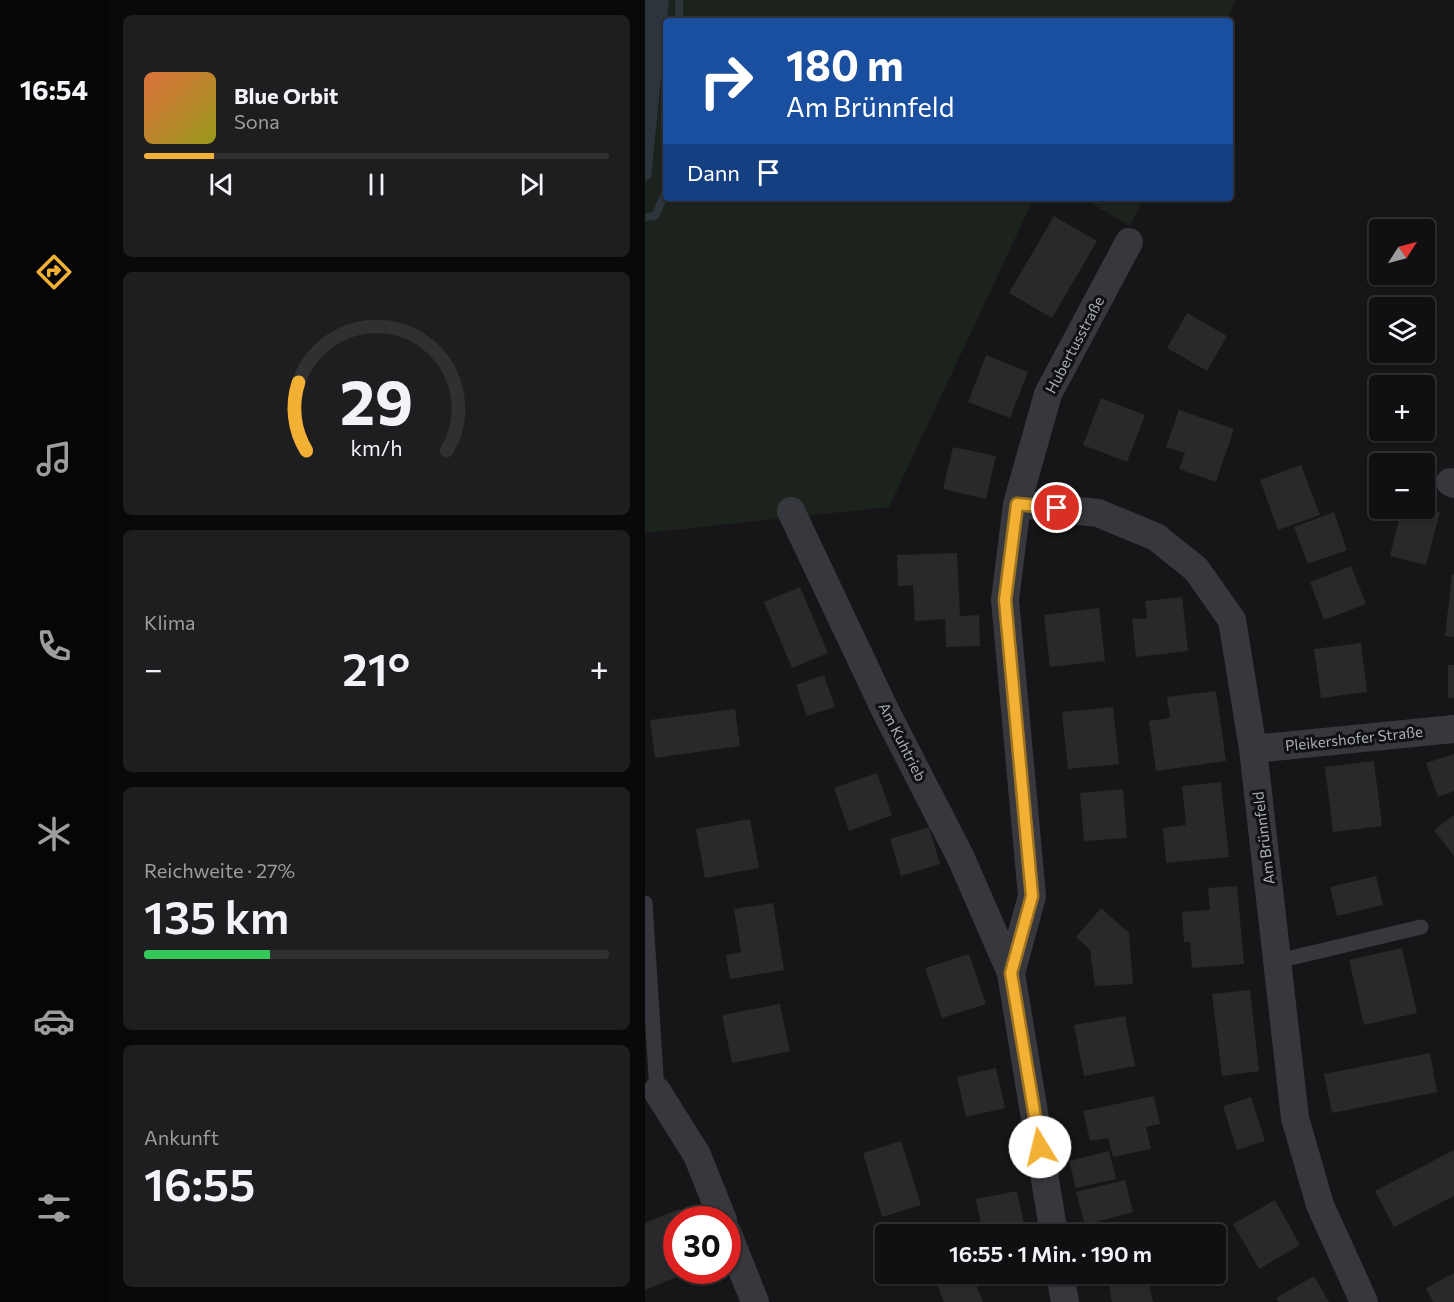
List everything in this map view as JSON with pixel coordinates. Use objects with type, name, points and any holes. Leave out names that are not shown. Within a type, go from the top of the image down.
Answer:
[{"type":"street","name":"Hubertusstraße","points":[[1052,1224],[1011,973],[1032,896],[1005,600],[1017,504],[1048,394],[1129,242]]},
{"type":"street","name":"Am Brünnfeld","points":[[1017,504],[1098,513],[1156,537],[1196,569],[1232,620],[1253,749],[1295,1118],[1320,1205],[1364,1302]]},
{"type":"street","name":"Am Kuhtrieb","points":[[791,511],[886,712],[961,858],[1011,973]]},
{"type":"street","name":"Pleikershofer Straße","points":[[1253,749],[1454,729]]},
{"type":"street","points":[[657,1091],[697,1155],[717,1206]]},
{"type":"street","points":[[741,1267],[755,1302]]},
{"type":"street","points":[[1062,1284],[1065,1302]]},
{"type":"lane","points":[[645,903],[657,1091]]},
{"type":"lane","points":[[1278,961],[1422,927]]},
{"type":"shaded area","points":[[645,0],[669,0],[667,18],[663,18],[663,59],[651,178],[645,182]]},
{"type":"shaded area","points":[[669,0],[1236,0],[1227,18],[667,18]]},
{"type":"shaded area","points":[[663,59],[663,201],[1033,201],[889,507],[645,533],[645,182],[651,178]]},
{"type":"shaded area","points":[[1087,201],[1142,201],[1130,226]]},
{"type":"building","points":[[1054,216],[1097,241],[1052,318],[1009,293]]},
{"type":"building","points":[[1187,313],[1227,336],[1207,371],[1167,348]]},
{"type":"building","points":[[986,355],[1028,372],[1010,418],[968,402]]},
{"type":"building","points":[[1101,398],[1145,415],[1127,462],[1083,445]]},
{"type":"building","points":[[1179,410],[1234,429],[1216,482],[1179,469],[1185,453],[1166,447]]},
{"type":"building","points":[[953,447],[996,456],[986,499],[943,489]]},
{"type":"building","points":[[1301,465],[1320,515],[1278,530],[1260,480]]},
{"type":"building","points":[[1435,511],[1440,512],[1426,565],[1390,556],[1399,519],[1435,519]]},
{"type":"building","points":[[1334,512],[1347,550],[1308,564],[1294,527]]},
{"type":"building","points":[[957,553],[960,616],[979,615],[980,646],[946,647],[945,619],[915,621],[913,585],[898,586],[897,555]]},
{"type":"building","points":[[1351,566],[1366,604],[1324,620],[1310,582]]},
{"type":"building","points":[[1452,574],[1454,574],[1454,637],[1445,636]]},
{"type":"building","points":[[800,587],[828,653],[792,668],[764,602]]},
{"type":"building","points":[[1182,597],[1188,651],[1136,657],[1132,619],[1147,618],[1145,601]]},
{"type":"building","points":[[1099,608],[1105,661],[1050,667],[1044,615]]},
{"type":"building","points":[[1361,643],[1367,692],[1321,698],[1314,649]]},
{"type":"building","points":[[1448,665],[1454,665],[1454,698],[1448,698]]},
{"type":"building","points":[[824,675],[835,707],[807,716],[796,685]]},
{"type":"building","points":[[1216,691],[1226,761],[1156,771],[1149,721],[1170,718],[1167,697]]},
{"type":"building","points":[[1113,707],[1119,764],[1068,769],[1062,712]]},
{"type":"building","points":[[735,709],[740,746],[655,758],[650,720]]},
{"type":"building","points":[[1454,754],[1454,791],[1438,797],[1426,763]]},
{"type":"building","points":[[1374,761],[1382,826],[1333,832],[1325,767]]},
{"type":"building","points":[[877,773],[892,815],[849,831],[834,788]]},
{"type":"building","points":[[1221,782],[1229,857],[1166,863],[1163,828],[1186,825],[1182,786]]},
{"type":"building","points":[[1123,789],[1127,838],[1084,841],[1080,793]]},
{"type":"building","points":[[1454,815],[1454,856],[1434,830]]},
{"type":"building","points":[[750,819],[759,868],[705,878],[696,829]]},
{"type":"building","points":[[929,827],[940,864],[901,876],[890,839]]},
{"type":"building","points":[[1376,876],[1383,905],[1337,916],[1330,887]]},
{"type":"building","points":[[1237,886],[1244,964],[1192,968],[1190,942],[1184,942],[1182,912],[1210,910],[1208,888]]},
{"type":"building","points":[[773,903],[784,970],[730,979],[726,955],[741,952],[734,909]]},
{"type":"building","points":[[1101,908],[1129,933],[1133,984],[1095,986],[1090,950],[1076,937]]},
{"type":"building","points":[[1402,948],[1417,1013],[1364,1025],[1349,960]]},
{"type":"building","points":[[969,954],[986,1004],[942,1018],[925,968]]},
{"type":"building","points":[[1250,990],[1259,1071],[1222,1076],[1212,994]]},
{"type":"building","points":[[780,1004],[790,1051],[732,1063],[722,1015]]},
{"type":"building","points":[[1125,1016],[1135,1066],[1084,1076],[1074,1025]]},
{"type":"building","points":[[1430,1053],[1437,1092],[1332,1113],[1324,1074]]},
{"type":"building","points":[[996,1068],[1005,1108],[966,1117],[957,1077]]},
{"type":"building","points":[[1154,1096],[1160,1124],[1146,1127],[1151,1149],[1113,1157],[1108,1138],[1090,1141],[1083,1111]]},
{"type":"building","points":[[1251,1097],[1265,1141],[1237,1150],[1223,1106]]},
{"type":"building","points":[[901,1141],[921,1205],[882,1217],[863,1153]]},
{"type":"building","points":[[1454,1150],[1454,1196],[1394,1227],[1375,1191]]},
{"type":"building","points":[[1109,1151],[1116,1179],[1076,1188],[1069,1161]]},
{"type":"building","points":[[1125,1180],[1133,1212],[1085,1224],[1076,1192]]},
{"type":"building","points":[[1017,1191],[1024,1224],[981,1224],[976,1199]]},
{"type":"building","points":[[1275,1200],[1300,1245],[1259,1269],[1233,1224]]},
{"type":"building","points":[[663,1216],[663,1283],[645,1290],[645,1223]]},
{"type":"building","points":[[1454,1273],[1454,1302],[1433,1302],[1426,1288]]},
{"type":"building","points":[[1314,1276],[1329,1302],[1279,1302],[1276,1298]]},
{"type":"building","points":[[937,1284],[976,1284],[983,1302],[944,1302]]},
{"type":"building","points":[[1108,1284],[1149,1284],[1153,1302],[1112,1302]]},
{"type":"waterway","points":[[679,0],[679,18]]},
{"type":"waterway","points":[[645,217],[655,216],[663,199]]},
{"type":"route","points":[[1040,1147],[1011,973],[1032,896],[1005,600],[1017,504],[1057,508]]}]
